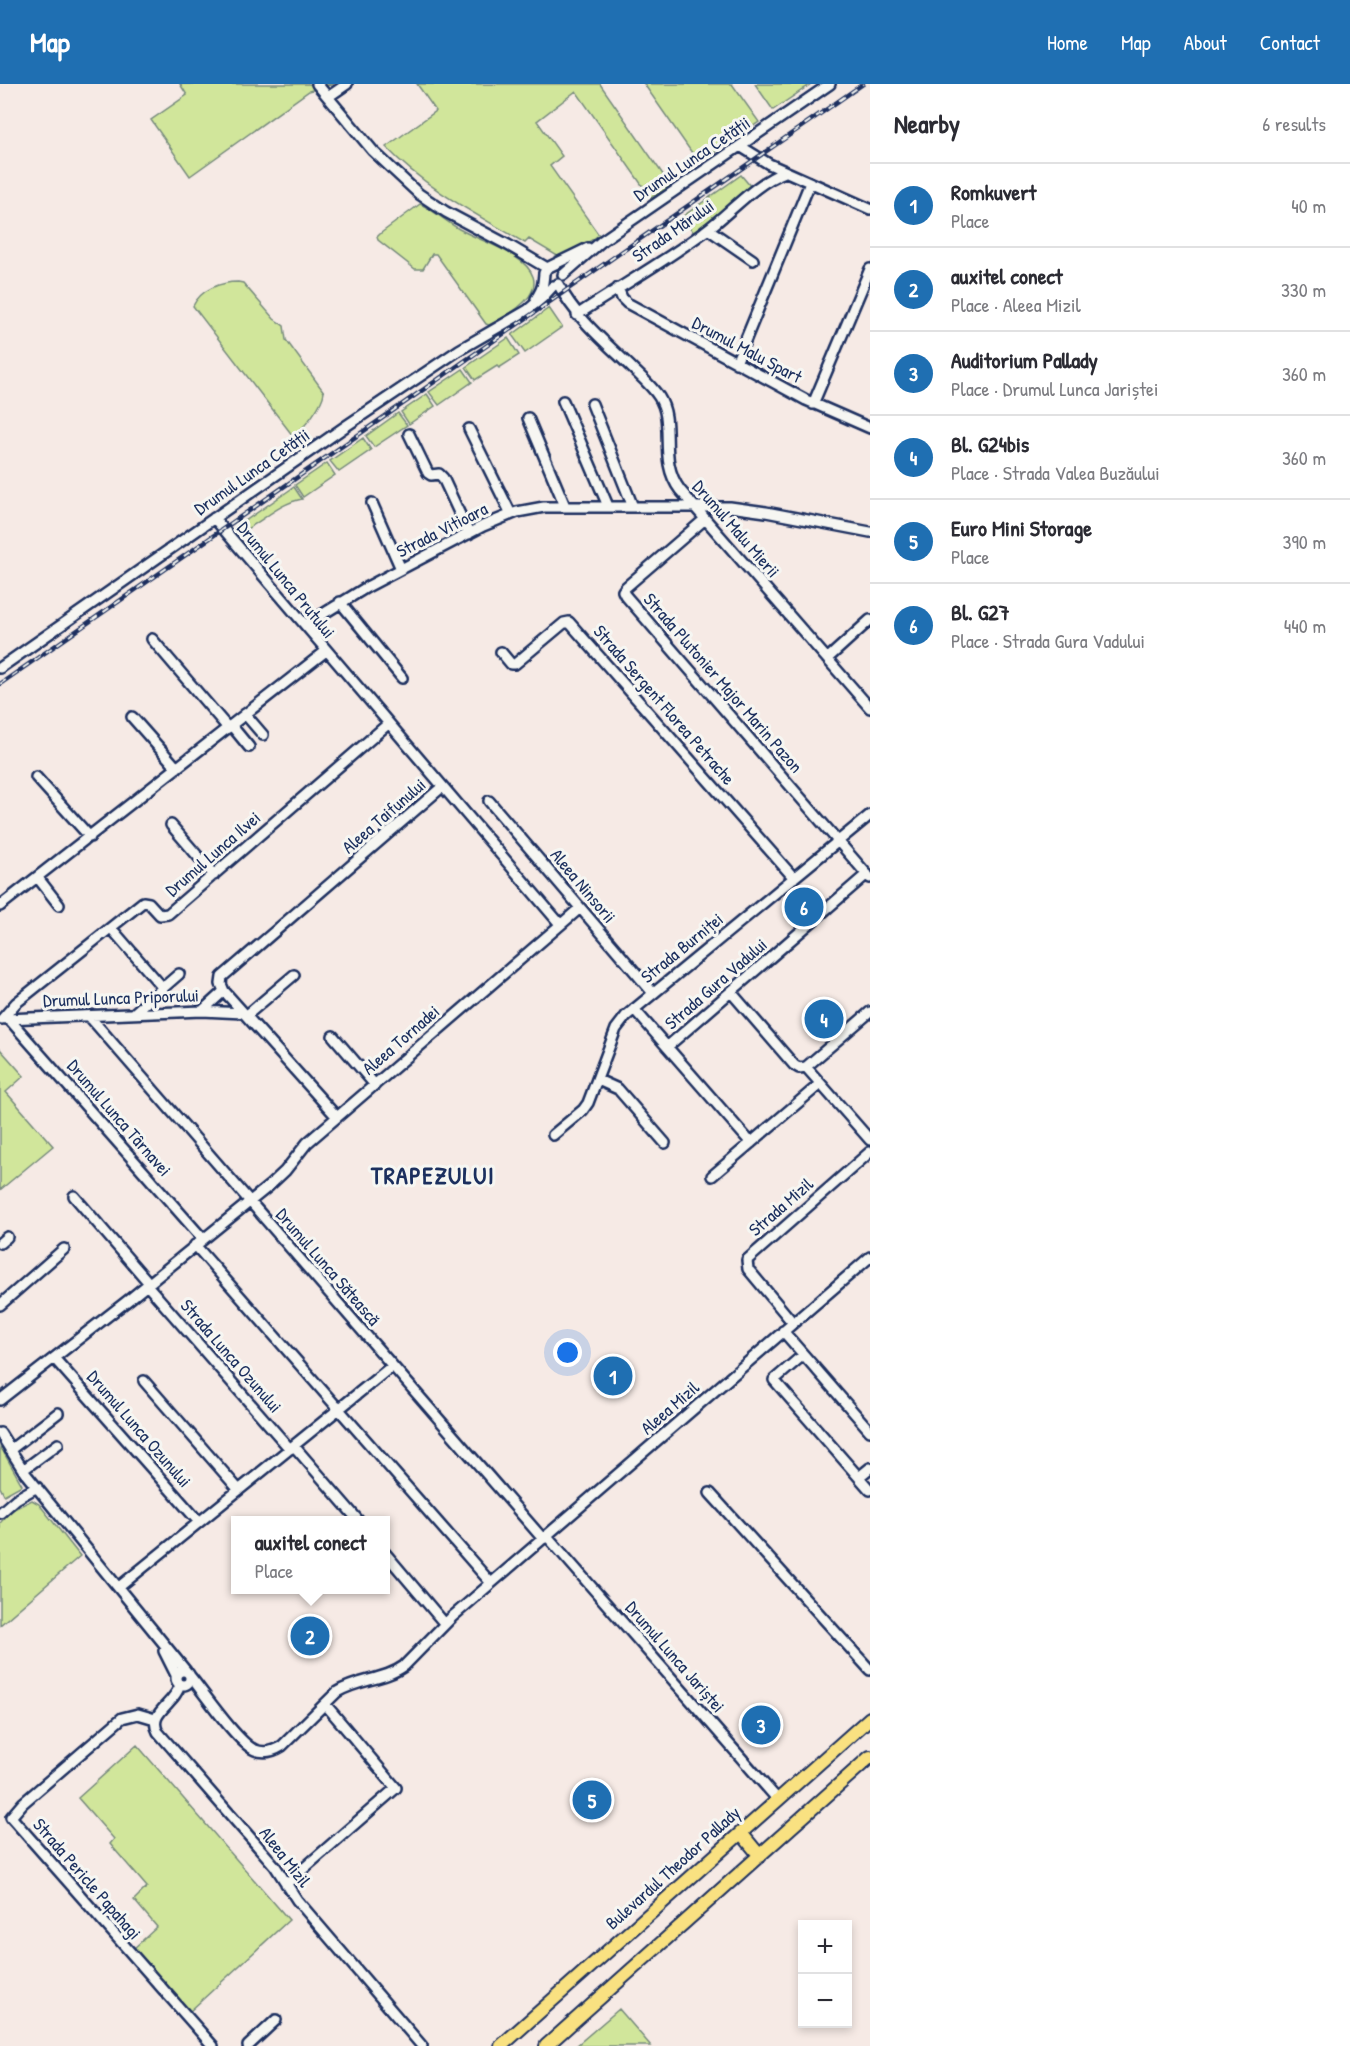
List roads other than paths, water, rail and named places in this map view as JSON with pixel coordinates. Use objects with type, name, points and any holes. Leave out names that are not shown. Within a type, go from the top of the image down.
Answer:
[{"type":"main road","name":"Bulevardul Theodor Pallady","points":[[501,2046],[870,1718]]},
{"type":"main road","points":[[546,2046],[870,1757]]},
{"type":"main road","points":[[741,1833],[760,1856]]},
{"type":"street","points":[[317,84],[374,151],[419,194],[446,212],[514,248],[550,276]]},
{"type":"street","points":[[328,97],[347,84]]},
{"type":"street","name":"Drumul Lunca Cetății","points":[[0,668],[403,387],[459,350],[528,310],[543,297],[550,276],[830,84]]},
{"type":"street","points":[[740,146],[763,162],[870,209]]},
{"type":"street","name":"Strada Mărului","points":[[577,315],[708,229],[764,183],[785,172]]},
{"type":"street","points":[[736,363],[810,183]]},
{"type":"street","points":[[708,229],[753,260]]},
{"type":"street","name":"Drumul Lunca Cetății","points":[[550,276],[562,280],[563,275],[603,240]]},
{"type":"street","points":[[813,404],[870,269]]},
{"type":"street","name":"Drumul Malu Mierii","points":[[550,276],[577,315],[660,398],[664,410],[669,469],[675,483],[870,708]]},
{"type":"street","name":"Drumul Malu Spart","points":[[618,288],[627,303],[813,404],[870,428]]},
{"type":"street","points":[[563,401],[608,506]]},
{"type":"street","points":[[592,404],[633,507]]},
{"type":"street","points":[[528,418],[565,506]]},
{"type":"street","points":[[469,429],[511,514]]},
{"type":"street","points":[[409,434],[429,475],[441,475],[469,534]]},
{"type":"street","points":[[372,503],[401,569]]},
{"type":"street","name":"Strada Vitioara","points":[[305,626],[340,602],[401,569],[511,514],[532,508],[565,506],[739,507],[870,531]]},
{"type":"street","name":"Drumul Lunca Prutului","points":[[0,906],[326,651],[214,518]]},
{"type":"street","name":"Strada Plutonier Major Marin Pazon","points":[[705,519],[623,591],[869,876]]},
{"type":"street","points":[[340,602],[402,678]]},
{"type":"street","points":[[827,659],[870,620]]},
{"type":"street","name":"Strada Sergent Florea Petrache","points":[[501,652],[511,664],[514,664],[564,623],[569,622],[794,878]]},
{"type":"street","points":[[152,639],[249,747]]},
{"type":"street","points":[[326,651],[442,788]]},
{"type":"street","points":[[245,714],[263,735]]},
{"type":"street","points":[[132,717],[177,768]]},
{"type":"street","name":"Drumul Lunca Ilvei","points":[[4,1019],[16,1003],[145,902],[149,903],[160,915],[168,914],[388,724]]},
{"type":"street","points":[[36,777],[90,837]]},
{"type":"street","name":"Aleea Taifunului","points":[[202,1011],[224,991],[221,984],[222,977],[442,788],[560,924]]},
{"type":"street","name":"Aleea Ninsorii","points":[[489,801],[653,993]]},
{"type":"street","name":"Strada Burniței","points":[[553,1135],[586,1107],[616,1029],[634,1009],[870,815]]},
{"type":"street","points":[[171,825],[214,875]]},
{"type":"street","name":"Strada Gura Vadului","points":[[667,1047],[869,876]]},
{"type":"street","points":[[38,878],[59,905]]},
{"type":"street","name":"Aleea Tornadei","points":[[249,1202],[277,1179],[301,1149],[337,1117],[580,908]]},
{"type":"street","points":[[111,928],[163,988]]},
{"type":"street","points":[[133,1014],[179,974]]},
{"type":"street","points":[[245,1014],[294,975]]},
{"type":"street","points":[[224,991],[337,1117]]},
{"type":"street","points":[[731,992],[799,1068],[806,1067],[870,1012]]},
{"type":"street","name":"Strada Gura Vadului","points":[[634,1009],[751,1143]]},
{"type":"street","name":"Drumul Lunca Priporului","points":[[4,1019],[202,1011],[245,1014]]},
{"type":"street","name":"Drumul Lunca Sătească","points":[[89,1016],[392,1366],[545,1538]]},
{"type":"street","name":"Drumul Lunca Târnavei","points":[[4,1019],[199,1242]]},
{"type":"street","points":[[333,1036],[375,1085]]},
{"type":"street","points":[[806,1067],[870,1140]]},
{"type":"street","points":[[598,1080],[618,1089],[665,1143]]},
{"type":"street","points":[[712,1176],[820,1084]]},
{"type":"street","name":"Strada Mizil","points":[[793,1323],[748,1269],[747,1260],[870,1152]]},
{"type":"street","name":"Strada Lunca Ozunului","points":[[74,1196],[148,1284],[354,1516]]},
{"type":"street","points":[[0,1400],[249,1202]]},
{"type":"street","points":[[199,1242],[339,1409],[492,1584]]},
{"type":"street","points":[[0,1305],[64,1249]]},
{"type":"street","points":[[867,1260],[870,1271]]},
{"type":"street","name":"Aleea Mizil","points":[[188,1674],[240,1738],[257,1751],[269,1752],[282,1746],[348,1685],[400,1669],[445,1624],[867,1260]]},
{"type":"street","points":[[783,1331],[870,1431]]},
{"type":"street","points":[[803,1355],[774,1380],[870,1490]]},
{"type":"street","name":"Drumul Lunca Ozunului","points":[[54,1358],[199,1522]]},
{"type":"street","points":[[119,1587],[392,1366]]},
{"type":"street","name":"Drumul Lunca Ozunului","points":[[144,1380],[239,1490]]},
{"type":"street","points":[[10,1450],[58,1413]]},
{"type":"street","points":[[0,1434],[23,1470],[188,1674],[188,1684],[180,1685]]},
{"type":"street","points":[[23,1470],[58,1444]]},
{"type":"street","points":[[859,1478],[870,1468]]},
{"type":"street","points":[[0,1513],[16,1499],[37,1487]]},
{"type":"street","points":[[710,1493],[870,1670]]},
{"type":"street","name":"Drumul Lunca Jariștei","points":[[545,1538],[778,1800]]},
{"type":"street","points":[[390,1559],[445,1624]]},
{"type":"street","points":[[159,1638],[176,1675],[175,1680],[180,1685]]},
{"type":"street","points":[[176,1675],[181,1671],[188,1674]]},
{"type":"street","points":[[155,1719],[175,1697],[180,1685]]},
{"type":"street","points":[[286,1884],[396,1788],[325,1704]]},
{"type":"street","name":"Strada Pericle Papahagi","points":[[155,1719],[138,1714],[122,1718],[23,1803],[11,1817],[213,2046]]},
{"type":"street","name":"Aleea Mizil","points":[[155,1719],[158,1732],[275,1866],[297,1899],[422,2046]]},
{"type":"street","points":[[248,2046],[276,2020]]},
{"type":"railway","points":[[0,684],[863,84]]},
{"type":"place","name":"Bl. G27","points":[[804,907]]},
{"type":"place","name":"Bl. G24bis","points":[[824,1019]]},
{"type":"place","name":"Romkuvert","points":[[613,1376]]},
{"type":"place","name":"auxitel conect","points":[[310,1636]]},
{"type":"place","name":"Auditorium Pallady","points":[[761,1725]]},
{"type":"place","name":"Euro Mini Storage","points":[[592,1800]]},
{"type":"district","name":"TRAPEZULUI","points":[[433,1176]]}]
